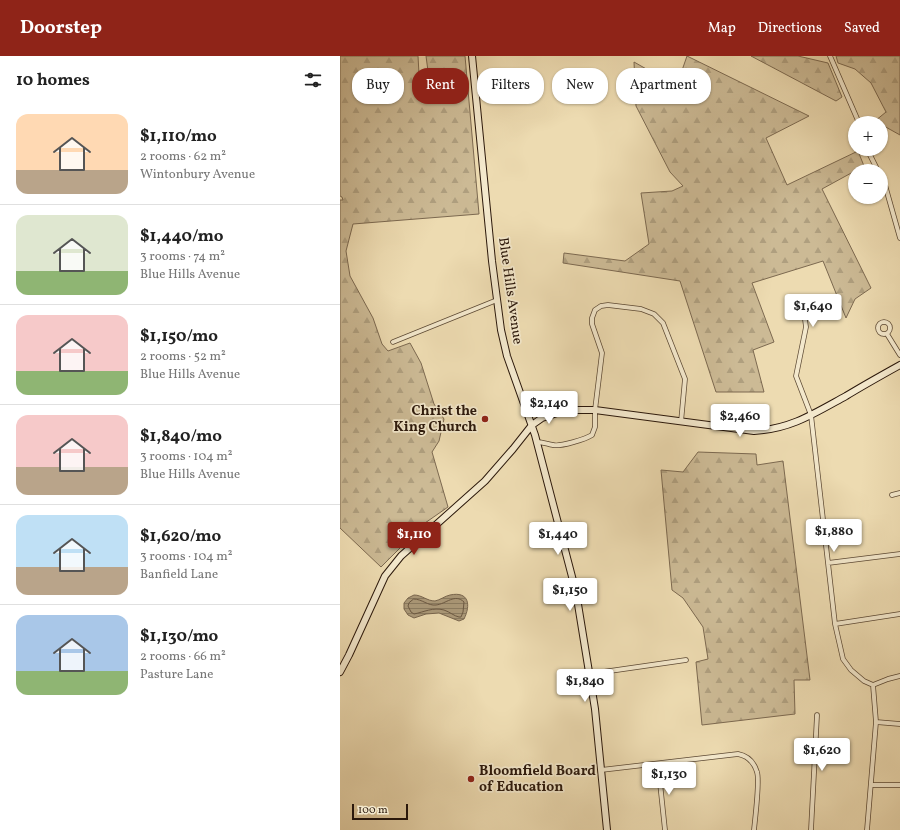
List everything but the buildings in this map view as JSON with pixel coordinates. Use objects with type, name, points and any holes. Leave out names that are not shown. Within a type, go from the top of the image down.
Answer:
[{"type":"main road","name":"Blue Hills Avenue","points":[[472,56],[501,330],[507,356],[537,442],[576,592],[589,674],[608,830]]},
{"type":"main road","points":[[340,672],[385,576],[400,556],[485,481],[532,425],[542,418],[566,410],[594,410],[754,431],[771,430],[790,425],[811,415],[900,365]]},
{"type":"street","points":[[830,56],[856,116]]},
{"type":"street","points":[[888,196],[900,238]]},
{"type":"street","points":[[393,342],[497,300]]},
{"type":"street","points":[[537,442],[559,445],[592,435],[594,430],[594,410],[602,352],[592,326],[592,320],[593,313],[599,307],[605,305],[641,309],[654,314],[663,323],[684,374],[686,386],[681,422]]},
{"type":"street","points":[[804,312],[806,327],[796,376],[811,415],[835,624],[843,659],[851,670],[864,681],[873,685],[900,676]]},
{"type":"street","points":[[887,334],[900,355]]},
{"type":"street","points":[[892,495],[900,493]]},
{"type":"street","points":[[828,563],[900,554]]},
{"type":"street","points":[[835,624],[900,614]]},
{"type":"street","points":[[589,674],[686,660]]},
{"type":"street","points":[[866,830],[876,722],[873,685]]},
{"type":"street","points":[[811,830],[816,715]]},
{"type":"street","points":[[876,722],[900,724]]},
{"type":"street","points":[[601,770],[738,754],[746,755],[753,762],[758,774],[754,830]]},
{"type":"street","points":[[658,764],[665,830]]},
{"type":"street","points":[[870,786],[900,785]]},
{"type":"green space","points":[[340,56],[418,56],[419,68],[412,68],[412,104],[469,104],[469,101],[479,214],[353,224],[346,251],[350,276],[373,318],[382,344],[388,351],[410,343],[421,363],[434,404],[444,419],[439,441],[432,452],[448,507],[425,523],[381,567],[340,528],[340,200],[343,200],[340,196]]},
{"type":"green space","points":[[426,56],[465,56],[466,68],[428,68]]},
{"type":"green space","points":[[687,56],[809,116],[766,138],[787,185],[848,156],[860,156],[863,164],[848,164],[848,175],[822,189],[871,288],[855,299],[846,318],[823,261],[752,283],[774,342],[753,350],[764,392],[716,392],[680,281],[563,263],[564,253],[625,261],[649,244],[641,193],[672,191],[683,186],[670,172],[636,104],[711,104],[711,68],[683,68]]},
{"type":"green space","points":[[751,56],[798,56],[828,63],[842,97],[836,101]]},
{"type":"green space","points":[[836,56],[900,56],[900,135],[888,128],[888,116],[881,116],[886,112],[871,83],[855,69],[838,63]]},
{"type":"green space","points":[[634,62],[645,68],[634,68]]},
{"type":"green space","points":[[698,452],[756,454],[757,465],[783,461],[810,680],[794,680],[795,714],[702,725],[696,662],[708,659],[703,627],[683,598],[672,590],[661,470],[683,472]]},
{"type":"water","points":[[414,595],[435,601],[450,595],[461,595],[465,597],[468,604],[464,619],[459,621],[439,613],[426,614],[414,618],[408,615],[404,609],[404,603],[408,598]]},
{"type":"place","name":"Christ the King Church","points":[[485,419]]},
{"type":"place","name":"Bloomfield Board of Education","points":[[471,779]]}]
